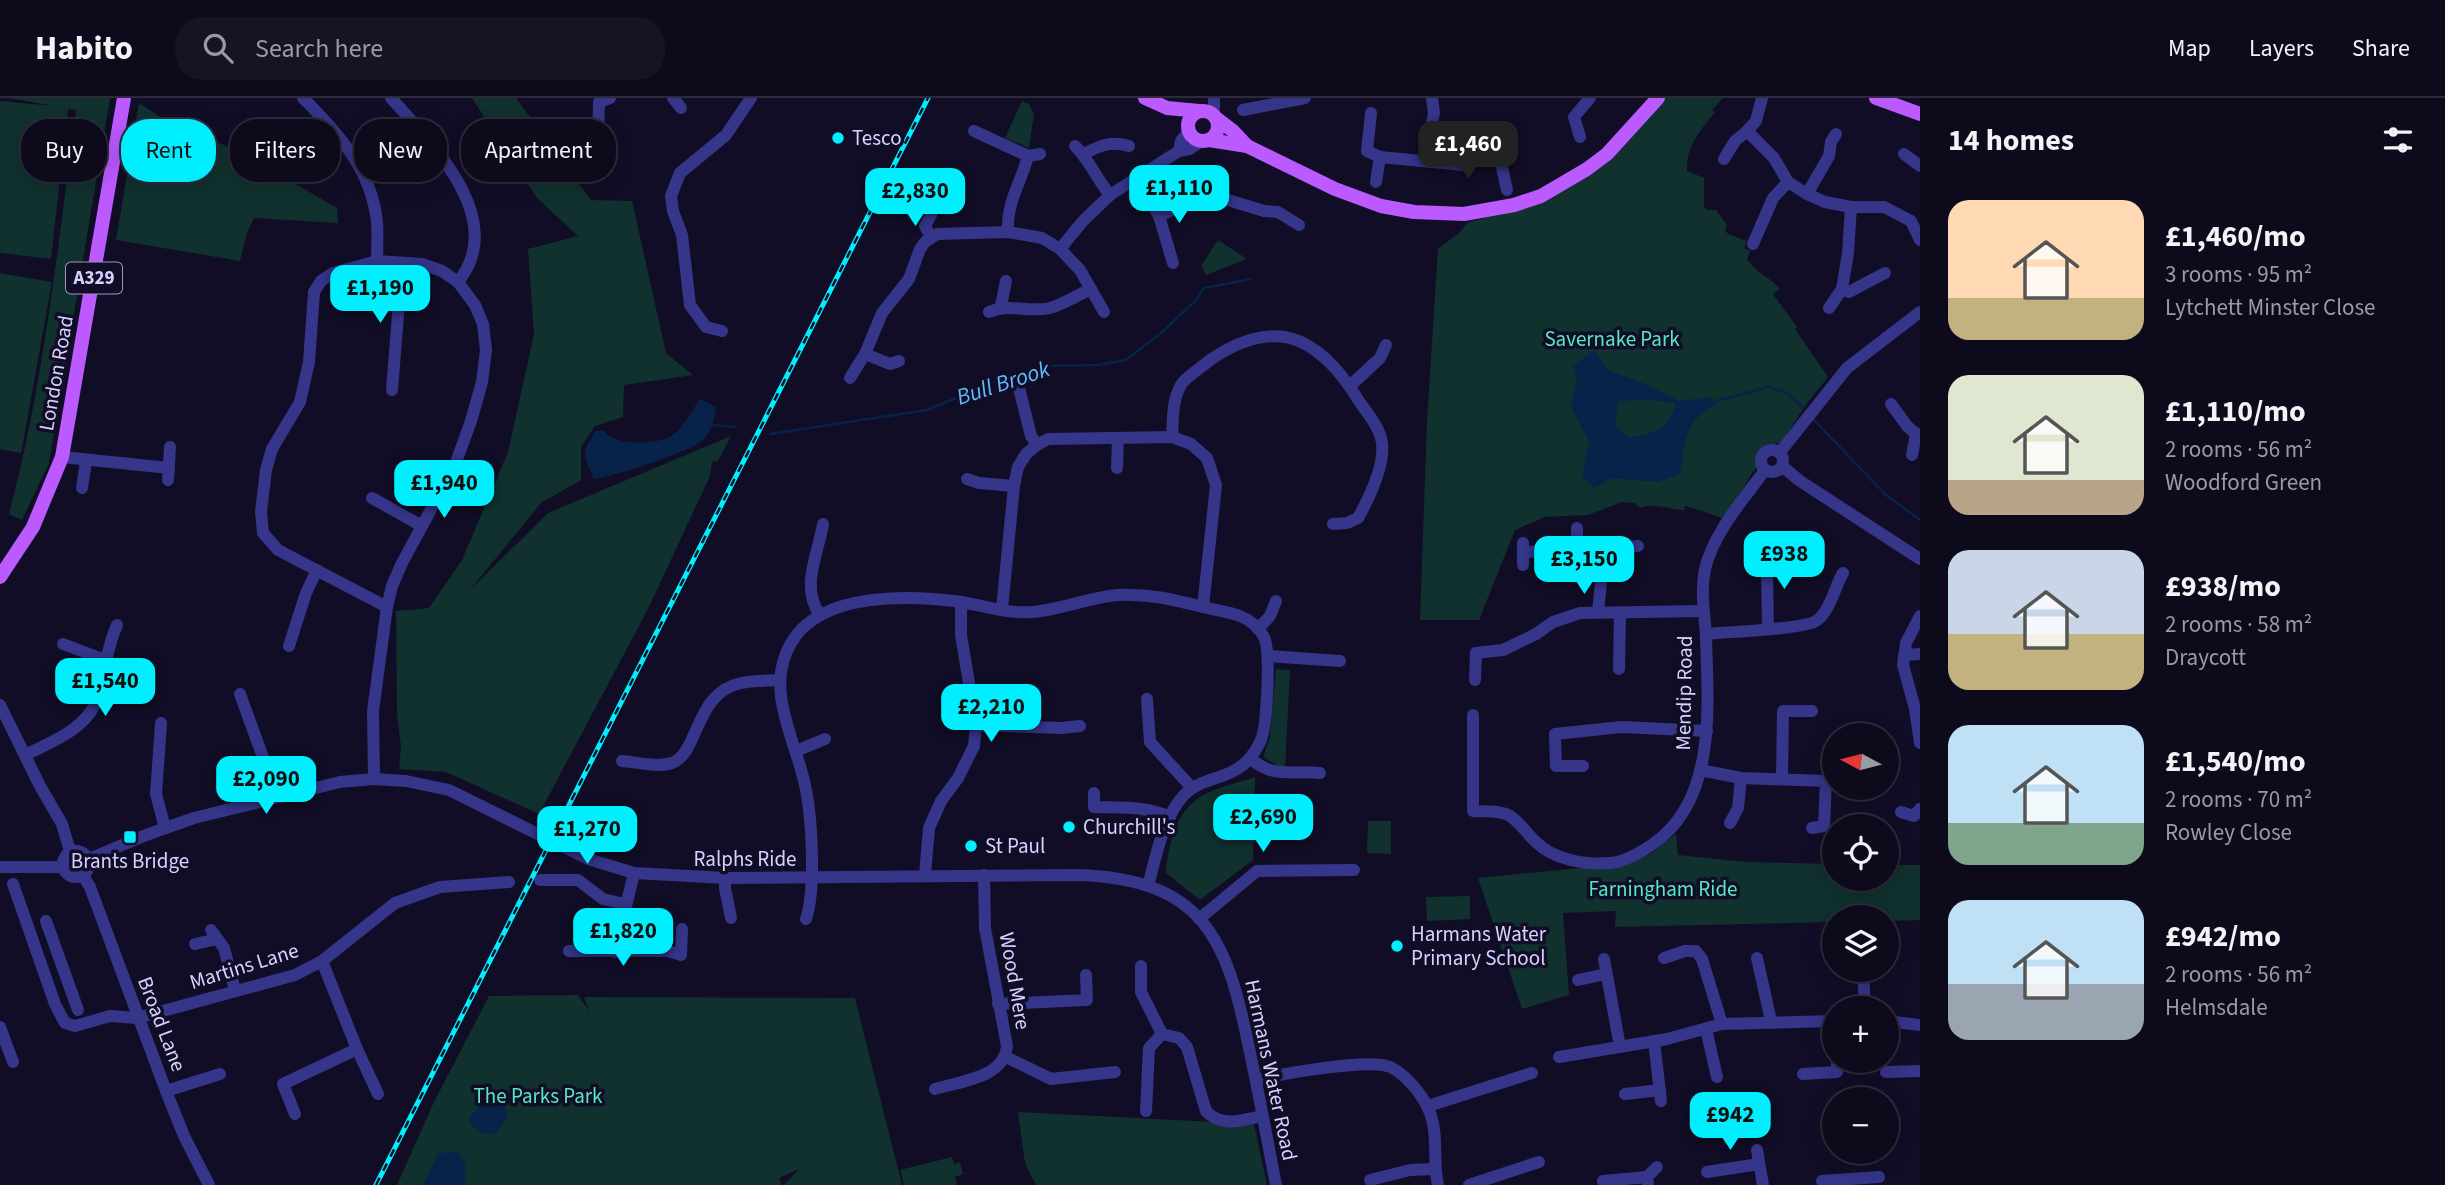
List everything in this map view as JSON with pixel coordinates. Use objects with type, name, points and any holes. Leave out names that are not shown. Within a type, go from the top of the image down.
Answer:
[{"type":"main road","name":"London Road","points":[[0,577],[39,515],[62,457],[124,98]]},
{"type":"main road","points":[[1145,98],[1167,108],[1208,111],[1247,146]]},
{"type":"main road","points":[[1641,116],[1650,98]]},
{"type":"main road","points":[[1167,108],[1194,138],[1247,146],[1335,189],[1381,206],[1413,212],[1464,214],[1514,205],[1541,196],[1587,169],[1606,154],[1658,98]]},
{"type":"main road","points":[[1876,98],[1920,114]]},
{"type":"main road","points":[[1189,130],[1192,116],[1208,111]]},
{"type":"main road","points":[[1205,141],[1218,129],[1208,111]]},
{"type":"street","points":[[303,98],[340,135],[364,175],[377,223],[377,261]]},
{"type":"street","points":[[391,98],[448,165],[468,202],[476,238],[474,254],[468,270],[458,282]]},
{"type":"street","points":[[722,331],[706,327],[690,305],[682,234],[673,211],[671,196],[680,173],[726,135],[751,98]]},
{"type":"street","points":[[1208,111],[1214,98]]},
{"type":"street","points":[[1243,110],[1305,98]]},
{"type":"street","points":[[1425,161],[1434,113],[1432,98]]},
{"type":"street","points":[[1580,137],[1574,117],[1590,98]]},
{"type":"street","points":[[1724,159],[1735,141],[1756,121],[1762,98]]},
{"type":"street","points":[[599,119],[601,99]]},
{"type":"street","points":[[1371,113],[1367,151],[1380,157],[1463,165],[1503,153],[1507,190]]},
{"type":"street","points":[[1179,151],[1181,141],[1189,130]]},
{"type":"street","points":[[974,131],[1034,155],[1010,202],[1008,232]]},
{"type":"street","points":[[1747,131],[1774,158],[1788,182],[1807,194],[1825,202],[1851,207],[1884,207],[1916,217],[1920,240]]},
{"type":"street","points":[[1807,194],[1829,156],[1831,142],[1836,134]]},
{"type":"street","points":[[1060,249],[1110,195],[1179,151],[1205,141]]},
{"type":"street","points":[[1110,195],[1079,150],[1114,142],[1129,146]]},
{"type":"street","points":[[1475,146],[1479,160]]},
{"type":"street","points":[[1904,154],[1920,166]]},
{"type":"street","points":[[1376,182],[1380,157]]},
{"type":"street","points":[[1137,177],[1158,216],[1173,263]]},
{"type":"street","points":[[1753,244],[1773,198],[1788,182]]},
{"type":"street","points":[[1158,216],[1208,194],[1264,211],[1278,212],[1299,225]]},
{"type":"street","points":[[931,237],[925,226],[931,215],[933,198]]},
{"type":"street","points":[[1829,308],[1842,289],[1851,207]]},
{"type":"street","points":[[850,377],[865,354],[882,313],[904,288],[920,248],[931,237],[943,233],[1008,232],[1042,237],[1060,249],[1080,270],[1104,312]]},
{"type":"street","points":[[374,779],[373,711],[392,586],[456,465],[482,382],[486,351],[483,324],[475,305],[458,282],[442,271],[422,264],[377,261],[333,273],[321,281],[314,292],[309,362],[300,402],[272,449],[266,470],[261,512],[264,534],[278,550],[387,607]]},
{"type":"street","points":[[391,390],[402,263]]},
{"type":"street","points":[[1842,289],[1849,292],[1885,273]]},
{"type":"street","points":[[1006,281],[995,309],[1052,308],[1091,289]]},
{"type":"street","points":[[1780,452],[1847,368],[1920,312]]},
{"type":"street","points":[[1172,437],[1175,398],[1182,383],[1221,351],[1245,341],[1282,338],[1298,341],[1322,355],[1350,386],[1380,434],[1381,455],[1368,499],[1358,518],[1333,524]]},
{"type":"street","points":[[1350,386],[1380,358],[1386,345]]},
{"type":"street","points":[[865,354],[890,364],[899,361]]},
{"type":"street","points":[[1019,388],[1031,436],[1037,445]]},
{"type":"street","points":[[1891,404],[1907,426],[1918,434],[1912,455]]},
{"type":"street","points":[[1002,609],[1018,467],[1037,445],[1048,439],[1172,437],[1191,444],[1207,458],[1216,485],[1203,607]]},
{"type":"street","points":[[1117,468],[1118,438]]},
{"type":"street","points":[[62,457],[168,474],[170,447]]},
{"type":"street","points":[[1770,450],[1780,452],[1784,459],[1783,467],[1774,473],[1765,470],[1761,463],[1763,454],[1770,450]]},
{"type":"street","points":[[82,488],[86,461]]},
{"type":"street","points":[[1783,467],[1800,481],[1920,559]]},
{"type":"street","name":"Mendip Road","points":[[1473,715],[1466,733],[1473,811],[1508,814],[1537,844],[1552,854],[1578,863],[1612,863],[1644,851],[1664,836],[1686,811],[1700,770],[1707,731],[1706,634],[1702,588],[1713,545],[1765,470]]},
{"type":"street","points":[[967,479],[979,483],[1014,486]]},
{"type":"street","points":[[372,498],[422,526]]},
{"type":"street","points":[[820,615],[813,606],[809,589],[823,524]]},
{"type":"street","points":[[1577,528],[1577,544],[1589,557],[1601,582],[1598,612]]},
{"type":"street","points":[[1768,628],[1767,571],[1781,536]]},
{"type":"street","points":[[1523,553],[1559,551],[1577,544]]},
{"type":"street","points":[[1589,557],[1616,548],[1638,546]]},
{"type":"street","points":[[289,646],[301,606],[317,570]]},
{"type":"street","points":[[1706,634],[1799,627],[1817,621],[1834,595],[1836,584],[1843,573]]},
{"type":"street","points":[[806,919],[812,901],[809,808],[783,708],[780,680],[783,662],[791,642],[805,625],[820,615],[850,603],[893,598],[961,602],[1032,612],[1088,599],[1141,594],[1240,616],[1258,629],[1265,639],[1268,656],[1261,739],[1250,758],[1236,770],[1202,782],[1180,801],[1170,817],[1148,886]]},
{"type":"street","points":[[1258,629],[1270,616],[1276,601]]},
{"type":"street","points":[[925,875],[929,828],[941,801],[968,761],[974,746],[976,725],[961,635],[961,602]]},
{"type":"street","points":[[1475,680],[1476,653],[1503,650],[1536,634],[1553,622],[1580,613],[1702,611]]},
{"type":"street","points":[[1619,669],[1620,613]]},
{"type":"street","points":[[1920,616],[1906,643],[1903,665],[1915,709],[1920,743]]},
{"type":"street","points":[[25,755],[78,726],[96,702],[104,660],[117,625]]},
{"type":"street","points":[[64,643],[104,660]]},
{"type":"street","points":[[1904,655],[1920,654]]},
{"type":"street","points":[[1268,656],[1340,661]]},
{"type":"street","points":[[622,761],[672,763],[682,756],[690,743],[703,711],[724,690],[740,683],[780,680]]},
{"type":"street","points":[[240,694],[277,796]]},
{"type":"street","points":[[1147,699],[1150,742],[1192,788]]},
{"type":"street","points":[[0,705],[62,824],[70,852]]},
{"type":"street","points":[[1782,778],[1783,711],[1812,711]]},
{"type":"street","points":[[161,723],[156,794],[164,828]]},
{"type":"street","points":[[976,725],[1062,728],[1080,726]]},
{"type":"street","points":[[1583,766],[1556,771],[1549,732],[1621,727],[1707,731]]},
{"type":"street","points":[[796,751],[825,739]]},
{"type":"street","points":[[1250,758],[1262,769],[1278,773],[1320,773]]},
{"type":"street","points":[[1700,770],[1741,778],[1826,781],[1824,825],[1812,828]]},
{"type":"street","points":[[1730,823],[1738,808],[1741,778]]},
{"type":"street","name":"Ralphs Ride","points":[[89,859],[194,818],[340,782],[374,779],[406,781],[449,790],[588,859],[634,873],[725,878],[1102,876],[1121,877],[1148,886],[1176,900]]},
{"type":"street","points":[[1094,793],[1094,807],[1130,807],[1160,812],[1170,817]]},
{"type":"street","points":[[1901,812],[1914,816],[1920,810]]},
{"type":"street","points":[[79,850],[89,859],[89,867],[83,876],[71,876],[63,867],[64,858],[70,852],[79,850]]},
{"type":"street","points":[[0,867],[63,867]]},
{"type":"street","points":[[1199,919],[1257,871],[1354,870]]},
{"type":"street","points":[[615,952],[634,873]]},
{"type":"street","name":"Wood Mere","points":[[935,1089],[980,1076],[995,1069],[1006,1056],[1007,1046],[985,928],[984,875]]},
{"type":"street","name":"Broad Lane","points":[[83,876],[90,887],[137,1018],[184,1136],[209,1185]]},
{"type":"street","points":[[725,878],[731,918]]},
{"type":"street","points":[[540,880],[578,880],[603,899],[625,904]]},
{"type":"street","name":"Martins Lane","points":[[45,976],[65,1023],[75,1026],[110,1016],[137,1018],[295,975],[322,961],[395,902],[440,887],[509,882]]},
{"type":"street","points":[[13,884],[63,970],[78,1010]]},
{"type":"street","name":"Harmans Water Road","points":[[1176,900],[1199,919],[1215,938],[1230,971],[1240,1002],[1276,1185]]},
{"type":"street","points":[[36,920],[45,976],[63,970]]},
{"type":"street","points":[[569,951],[668,951],[681,955],[682,929]]},
{"type":"street","points":[[195,944],[214,934],[224,948],[235,990]]},
{"type":"street","points":[[1664,958],[1685,951],[1696,951],[1703,959],[1722,1024]]},
{"type":"street","points":[[1757,958],[1771,1021]]},
{"type":"street","points":[[1604,959],[1620,1047]]},
{"type":"street","points":[[322,961],[378,1094]]},
{"type":"street","points":[[1141,966],[1141,992],[1163,1034],[1179,1038],[1187,1047],[1206,1111],[1212,1118],[1222,1122],[1262,1116]]},
{"type":"street","points":[[1578,980],[1606,974]]},
{"type":"street","points":[[998,1004],[1087,1000],[1086,975]]},
{"type":"street","points":[[1559,1057],[1654,1041],[1722,1024],[1822,1021]]},
{"type":"street","points":[[1899,1023],[1920,1025]]},
{"type":"street","points":[[0,1027],[13,1062]]},
{"type":"street","points":[[1706,1029],[1717,1077]]},
{"type":"street","points":[[1146,1111],[1149,1048],[1163,1034]]},
{"type":"street","points":[[1625,1094],[1661,1096],[1654,1041]]},
{"type":"street","points":[[295,1114],[283,1084],[357,1049]]},
{"type":"street","points":[[1006,1056],[1051,1079],[1115,1072]]},
{"type":"street","points":[[1256,1080],[1367,1064],[1390,1067],[1408,1080],[1428,1106],[1437,1141],[1434,1169],[1438,1185]]},
{"type":"street","points":[[1899,1072],[1920,1071]]},
{"type":"street","points":[[1428,1106],[1532,1073]]},
{"type":"street","points":[[1803,1074],[1822,1073]]},
{"type":"street","points":[[166,1091],[220,1074]]},
{"type":"street","points":[[1757,1150],[1763,1185]]},
{"type":"street","points":[[1469,1185],[1539,1162]]},
{"type":"street","points":[[1707,1172],[1759,1164]]},
{"type":"street","points":[[1602,1181],[1647,1181],[1657,1167]]},
{"type":"street","points":[[1370,1180],[1410,1170],[1434,1169]]},
{"type":"street","points":[[1822,1181],[1879,1181]]},
{"type":"green space","points":[[9,98],[110,98],[106,119],[75,119],[76,110],[68,109],[67,119],[21,119],[21,182],[60,182],[51,259],[0,253],[0,101],[54,106]]},
{"type":"green space","points":[[472,98],[516,98],[531,119],[486,119]]},
{"type":"green space","name":"Savernake Park","points":[[1662,98],[1723,98],[1712,110],[1715,112],[1691,146],[1687,171],[1704,178],[1704,207],[1707,210],[1716,210],[1727,225],[1725,230],[1728,234],[1747,241],[1744,248],[1750,251],[1747,259],[1780,289],[1773,294],[1828,377],[1781,443],[1776,443],[1752,473],[1725,519],[1687,506],[1684,506],[1685,510],[1657,506],[1640,508],[1634,503],[1622,502],[1588,515],[1545,517],[1515,530],[1479,620],[1420,620],[1427,420],[1438,249],[1467,223],[1546,200],[1626,144]]},
{"type":"green space","points":[[1022,101],[1029,104],[1034,114],[1029,148],[1005,138]]},
{"type":"green space","points":[[139,103],[164,119],[136,119]]},
{"type":"green space","points":[[216,142],[230,148],[230,182],[292,182],[337,208],[338,223],[254,218],[240,261],[116,240],[126,182],[216,182]]},
{"type":"green space","points":[[67,182],[96,182],[49,463],[22,520],[9,514],[32,415]]},
{"type":"green space","points":[[527,182],[578,182],[591,200],[632,201],[666,353],[693,375],[624,385],[623,417],[595,426],[581,447],[581,480],[541,503],[469,591],[548,513],[731,436],[718,461],[712,462],[710,476],[648,609],[539,814],[446,772],[399,769],[401,746],[397,713],[396,611],[429,608],[462,560],[508,452],[534,334],[528,249],[578,236],[537,198]]},
{"type":"green space","points":[[1218,240],[1247,259],[1206,275],[1201,266]]},
{"type":"green space","points":[[0,273],[52,282],[21,453],[0,449]]},
{"type":"green space","points":[[1276,669],[1290,670],[1285,770],[1263,757],[1270,737]]},
{"type":"green space","points":[[1255,777],[1253,860],[1200,900],[1166,873],[1175,829],[1186,810],[1202,796]]},
{"type":"green space","points":[[1368,821],[1391,821],[1391,854],[1367,853]]},
{"type":"green space","name":"Farningham Ride","points":[[1676,834],[1678,855],[1746,862],[1822,864],[1822,891],[1899,891],[1899,865],[1920,865],[1920,920],[1899,921],[1899,905],[1822,905],[1822,922],[1615,927],[1616,911],[1563,913],[1569,995],[1522,1009],[1478,878],[1632,863],[1652,853]]},
{"type":"green space","points":[[1470,896],[1470,919],[1427,921],[1426,897]]},
{"type":"green space","name":"The Parks Park","points":[[578,995],[589,1011],[584,997],[855,998],[902,1185],[784,1185],[799,1169],[779,1178],[782,1185],[397,1185],[434,1102],[489,996]]},
{"type":"green space","points":[[1018,1112],[1254,1124],[1267,1185],[1036,1185],[1025,1163]]},
{"type":"green space","points":[[952,1157],[954,1164],[960,1162],[963,1174],[955,1177],[957,1185],[904,1185],[900,1170]]},
{"type":"water","points":[[1594,350],[1608,370],[1680,401],[1710,397],[1714,406],[1697,418],[1687,434],[1681,474],[1657,482],[1612,478],[1594,488],[1582,477],[1589,441],[1571,407],[1577,382],[1573,367]],"holes":[[[1618,401],[1676,403],[1669,420],[1653,432],[1628,437],[1615,426]]]},
{"type":"water","points":[[700,399],[716,407],[711,429],[702,441],[650,463],[594,479],[585,454],[596,431],[604,431],[609,436],[626,441],[658,441],[673,435],[681,428]]},
{"type":"water","points":[[492,1100],[504,1104],[508,1116],[496,1134],[488,1134],[473,1127],[469,1120],[477,1108]]},
{"type":"water","points":[[458,1152],[466,1163],[465,1185],[423,1185],[438,1153]]},
{"type":"waterway","name":"Bull Brook","points":[[770,434],[927,410],[1007,377],[1042,366],[1098,365],[1126,360],[1161,333],[1196,300],[1204,288],[1251,279]]},
{"type":"waterway","points":[[1712,402],[1769,387],[1789,394],[1802,407]]},
{"type":"waterway","points":[[1814,420],[1886,495],[1920,520]]},
{"type":"waterway","name":"Bull Brook","points":[[712,425],[736,427]]},
{"type":"railway","points":[[376,1185],[928,98]]},
{"type":"place","name":"Tesco","points":[[838,138]]},
{"type":"place","name":"Churchill's","points":[[1069,827]]},
{"type":"place","name":"Brants Bridge","points":[[130,837]]},
{"type":"place","name":"St Paul","points":[[971,846]]},
{"type":"place","name":"Harmans Water Primary School","points":[[1397,946]]}]
